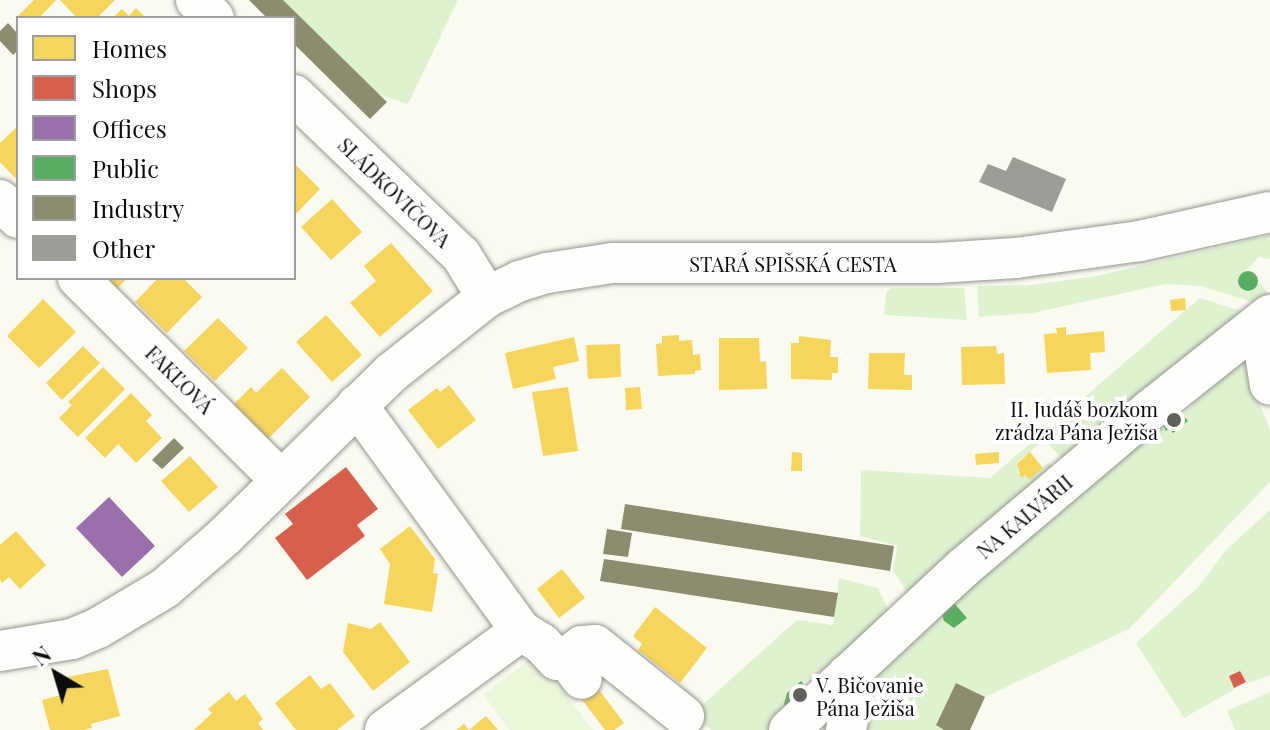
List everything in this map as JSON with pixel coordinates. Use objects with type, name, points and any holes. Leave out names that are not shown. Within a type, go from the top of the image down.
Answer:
[{"type":"street","points":[[196,0],[212,16]]},
{"type":"street","name":"SLÁDKOVIČOVA","points":[[296,97],[461,255],[487,297]]},
{"type":"street","points":[[0,200],[16,216]]},
{"type":"street","name":"STARÁ SPIŠSKÁ CESTA","points":[[0,651],[72,639],[130,611],[192,567],[357,405],[422,347],[487,297],[547,273],[600,265],[937,263],[1016,258],[1140,241],[1270,212]]},
{"type":"street","name":"FAKĽOVÁ","points":[[80,280],[281,480]]},
{"type":"street","points":[[1270,322],[1265,354],[1270,385]]},
{"type":"street","name":"NA KALVÁRII","points":[[789,730],[964,567],[1175,390],[1270,322]]},
{"type":"street","points":[[357,405],[521,631],[541,643],[557,660],[574,668],[582,646],[595,645],[684,716]]},
{"type":"street","points":[[385,730],[521,631]]},
{"type":"street","points":[[846,730],[852,700],[848,674]]},
{"type":"green space","points":[[283,0],[458,0],[408,104],[378,94]]},
{"type":"green space","points":[[1270,235],[1270,259],[1259,257],[1238,277],[1241,290],[1245,288],[1248,292],[1260,283],[1264,287],[1268,297],[1262,305],[1200,286],[1165,284],[1033,313],[979,317],[977,286],[1031,285],[1097,276]]},
{"type":"green space","points":[[892,288],[964,288],[967,320],[884,315],[886,292]]},
{"type":"green space","points":[[1200,298],[1251,314],[1062,458],[1044,440],[1017,463],[1021,469],[1017,472],[1029,478],[1049,462],[1056,470],[910,597],[893,570],[897,546],[860,536],[861,470],[990,478]]},
{"type":"green space","points":[[1256,338],[1256,395],[1270,430],[1270,482],[1129,629],[985,697],[956,683],[936,724],[944,730],[855,730],[865,683],[1177,401],[1163,427],[1174,433],[1187,421],[1183,415]]},
{"type":"green space","points":[[1270,510],[1270,675],[1246,684],[1240,671],[1229,676],[1235,689],[1184,718],[1136,643],[1198,587],[1226,550]]},
{"type":"green space","points":[[839,578],[878,588],[890,613],[838,660],[787,693],[784,704],[787,708],[778,730],[711,730],[692,714],[797,620],[833,625]]},
{"type":"green space","points":[[536,655],[593,730],[509,730],[483,694]]},
{"type":"green space","points":[[1270,692],[1270,730],[1235,730],[1227,711]]},
{"type":"building: Homes","points":[[34,0],[56,0],[41,16],[18,16]]},
{"type":"building: Homes","points":[[60,0],[115,0],[99,16],[75,16]]},
{"type":"building: Homes","points":[[136,8],[144,16],[129,16]]},
{"type":"building: Homes","points":[[122,9],[129,16],[114,16]]},
{"type":"building: Homes","points":[[16,128],[16,179],[0,162],[0,143]]},
{"type":"building: Homes","points":[[296,165],[320,189],[296,214]]},
{"type":"building: Homes","points":[[332,199],[362,232],[331,260],[301,227]]},
{"type":"building: Homes","points":[[391,243],[433,291],[380,337],[350,303],[376,281],[364,266]]},
{"type":"building: Homes","points":[[110,280],[126,280],[117,288]]},
{"type":"building: Homes","points":[[156,280],[185,280],[202,297],[167,333],[135,302]]},
{"type":"building: Homes","points":[[1185,298],[1186,310],[1171,311],[1170,300]]},
{"type":"building: Homes","points":[[43,299],[76,332],[39,368],[7,336]]},
{"type":"building: Homes","points":[[326,315],[362,355],[332,382],[296,342]]},
{"type":"building: Homes","points":[[218,318],[248,348],[215,381],[184,351]]},
{"type":"building: Homes","points":[[1066,327],[1066,335],[1104,331],[1105,352],[1090,353],[1091,370],[1047,373],[1044,334],[1057,333],[1056,328]]},
{"type":"building: Homes","points":[[679,335],[679,341],[692,340],[693,355],[700,354],[701,370],[695,371],[695,374],[658,376],[656,344],[662,343],[662,336]]},
{"type":"building: Homes","points":[[799,336],[831,340],[830,357],[838,357],[838,373],[832,373],[832,380],[791,379],[791,343],[799,343]]},
{"type":"building: Homes","points":[[574,337],[579,361],[553,367],[556,379],[513,389],[505,353]]},
{"type":"building: Homes","points":[[719,338],[759,338],[760,362],[766,361],[767,389],[719,390]]},
{"type":"building: Homes","points":[[620,344],[621,377],[588,379],[586,345]]},
{"type":"building: Homes","points":[[83,346],[100,363],[62,400],[46,383]]},
{"type":"building: Homes","points":[[996,346],[997,354],[1004,353],[1005,384],[962,385],[961,347]]},
{"type":"building: Homes","points":[[869,353],[905,353],[904,375],[912,375],[912,390],[868,389]]},
{"type":"building: Homes","points":[[103,367],[125,389],[78,437],[59,418],[72,405],[68,402]]},
{"type":"building: Homes","points":[[282,368],[310,397],[268,439],[234,404],[251,387],[256,393]]},
{"type":"building: Homes","points":[[449,385],[476,420],[438,449],[408,410],[437,388],[440,392]]},
{"type":"building: Homes","points":[[568,387],[578,451],[543,456],[532,392]]},
{"type":"building: Homes","points":[[640,387],[642,409],[626,410],[625,388]]},
{"type":"building: Homes","points":[[131,393],[152,415],[146,421],[162,438],[136,463],[118,444],[105,458],[85,438]]},
{"type":"building: Homes","points":[[792,452],[802,453],[802,471],[791,471]]},
{"type":"building: Homes","points":[[999,452],[999,463],[976,465],[975,454]]},
{"type":"building: Homes","points":[[1030,452],[1043,468],[1029,479],[1025,475],[1021,478],[1017,464]]},
{"type":"building: Homes","points":[[190,456],[218,487],[189,512],[161,481]]},
{"type":"building: Homes","points":[[410,526],[435,559],[433,573],[438,574],[432,612],[384,604],[390,564],[380,549]]},
{"type":"building: Homes","points":[[16,531],[46,565],[20,589],[9,577],[2,583],[0,580],[0,545]]},
{"type":"building: Homes","points":[[562,569],[585,598],[559,618],[537,589]]},
{"type":"building: Homes","points":[[655,607],[707,648],[680,683],[638,650],[642,644],[633,636]]},
{"type":"building: Homes","points":[[380,622],[410,662],[373,691],[343,652],[348,623],[371,629]]},
{"type":"building: Homes","points":[[108,669],[120,716],[91,724],[92,728],[83,730],[50,730],[42,700],[61,695],[57,679]]},
{"type":"building: Homes","points":[[310,675],[321,689],[330,683],[355,716],[337,730],[296,730],[275,703]]},
{"type":"building: Homes","points":[[596,686],[624,723],[614,730],[605,730],[580,697]]},
{"type":"building: Homes","points":[[229,692],[236,701],[245,694],[263,719],[258,723],[263,730],[194,730],[212,713],[208,709]]},
{"type":"building: Homes","points":[[486,716],[498,730],[469,730]]},
{"type":"building: Shops","points":[[346,467],[378,509],[357,525],[365,536],[307,580],[275,538],[293,524],[285,514]]},
{"type":"building: Shops","points":[[1240,671],[1246,682],[1234,688],[1229,676]]},
{"type":"building: Offices","points":[[109,497],[155,546],[122,577],[76,528]]},
{"type":"building: Public","points":[[1248,271],[1255,274],[1258,281],[1255,288],[1248,291],[1241,288],[1238,281],[1241,274]]},
{"type":"building: Public","name":"II. Judáš bozkom zrádza Pána Ježiša","points":[[1176,407],[1188,421],[1173,433],[1169,428],[1166,431],[1161,419]]},
{"type":"building: Public","points":[[954,603],[967,618],[954,628],[944,621],[942,614]]},
{"type":"building: Public","name":"V. Bičovanie Pána Ježiša","points":[[801,681],[814,696],[787,709],[784,704],[787,693]]},
{"type":"building: Industry","points":[[249,0],[283,0],[387,102],[370,119],[296,46],[296,16],[265,16]]},
{"type":"building: Industry","points":[[8,23],[16,32],[16,52],[13,55],[0,41],[0,31]]},
{"type":"building: Industry","points":[[174,438],[184,448],[162,469],[152,460]]},
{"type":"building: Industry","points":[[625,504],[894,546],[890,571],[621,529]]},
{"type":"building: Industry","points":[[607,529],[632,533],[628,557],[603,554]]},
{"type":"building: Industry","points":[[604,559],[838,593],[834,617],[600,581]]},
{"type":"building: Industry","points":[[956,683],[985,697],[970,730],[944,730],[936,725]]},
{"type":"building: Other","points":[[1013,157],[1066,179],[1052,212],[979,182],[988,164],[1006,171]]},
{"type":"place","name":"II. Judáš bozkom zrádza Pána Ježiša","points":[[1174,420]]},
{"type":"place","name":"V. Bičovanie Pána Ježiša","points":[[800,695]]}]
